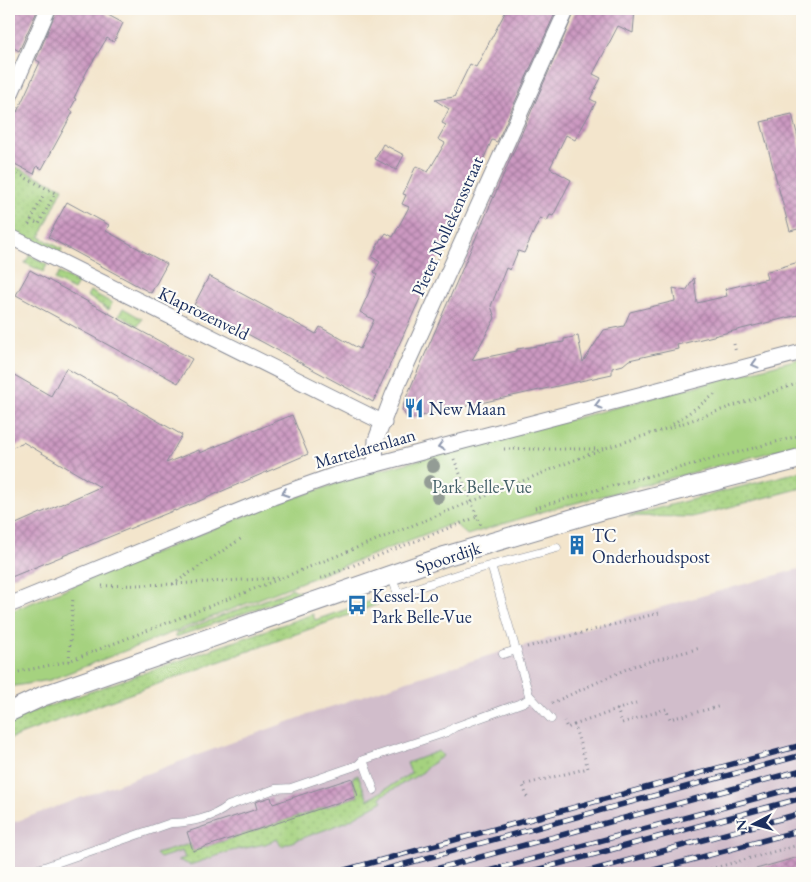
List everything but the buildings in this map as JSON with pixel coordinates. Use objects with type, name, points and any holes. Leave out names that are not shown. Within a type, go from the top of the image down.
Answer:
[{"type":"street","points":[[9,98],[48,9]]},
{"type":"street","name":"Pieter Nollekensstraat","points":[[375,463],[376,440],[384,422],[392,395],[567,9]]},
{"type":"street","name":"Klaprozenveld","points":[[14,239],[384,422]]},
{"type":"street","name":"Martelarenlaan","points":[[9,606],[273,497],[335,475],[802,352]]},
{"type":"street","name":"Spoordijk","points":[[9,712],[43,696],[446,556],[606,508],[802,458]]},
{"type":"street","name":"Spoordijk","points":[[9,699],[43,696]]},
{"type":"lane","points":[[392,575],[398,594],[459,574],[557,548]]},
{"type":"lane","points":[[491,565],[529,695],[543,708],[551,719]]},
{"type":"lane","points":[[504,654],[517,650]]},
{"type":"lane","points":[[27,873],[171,822],[188,822],[276,789],[291,788],[358,765],[363,760],[447,732],[455,727],[524,702],[531,697]]},
{"type":"lane","points":[[363,760],[374,790]]},
{"type":"path","points":[[9,169],[55,193],[38,224],[31,220]]},
{"type":"path","points":[[14,239],[31,220],[43,196]]},
{"type":"path","points":[[9,674],[69,661],[282,578],[602,448],[668,428],[802,382]]},
{"type":"path","points":[[497,449],[602,448]]},
{"type":"path","points":[[451,450],[481,526],[474,528]]},
{"type":"path","points":[[316,580],[477,517]]},
{"type":"path","points":[[173,584],[242,538]]},
{"type":"path","points":[[93,586],[282,578]]},
{"type":"path","points":[[69,661],[73,596]]},
{"type":"path","points":[[517,650],[659,613]]},
{"type":"path","points":[[543,708],[562,697],[633,666],[700,648]]},
{"type":"path","points":[[551,719],[562,715],[567,728],[636,703]]},
{"type":"path","points":[[617,709],[622,723],[666,709],[670,719],[721,706]]},
{"type":"path","points":[[527,797],[524,785],[588,768],[574,725]]},
{"type":"path","points":[[696,873],[802,844]]},
{"type":"shaded area","points":[[802,568],[802,856],[739,873],[9,873],[9,824],[310,714],[401,683],[500,652]]},
{"type":"green space","points":[[9,164],[63,188],[40,237],[62,249],[60,254],[9,236]]},
{"type":"green space","points":[[30,255],[47,265],[43,272],[25,263]]},
{"type":"green space","points":[[59,273],[78,283],[74,290],[54,280]]},
{"type":"green space","points":[[90,291],[112,303],[109,310],[87,296]]},
{"type":"green space","points":[[123,308],[142,319],[138,326],[119,315]]},
{"type":"green space","name":"Park Belle-Vue","points":[[802,358],[802,444],[545,511],[467,535],[454,523],[50,680],[9,687],[9,612],[267,507],[362,475]]},
{"type":"green space","points":[[802,471],[802,488],[692,517],[628,516]]},
{"type":"green space","points":[[291,588],[302,593],[176,637],[176,633],[288,591]]},
{"type":"green space","points":[[376,599],[379,604],[9,739],[9,720],[313,614],[315,620]]},
{"type":"green space","points":[[439,751],[443,756],[423,772],[380,797],[383,801],[346,822],[281,846],[277,839],[265,844],[231,851],[190,865],[178,860],[185,858],[182,851],[160,858],[156,854],[190,844],[193,851],[358,796],[352,778],[358,775],[368,800],[411,773],[407,763]]},
{"type":"railway","points":[[334,873],[802,745]]},
{"type":"railway","points":[[372,873],[802,755]]},
{"type":"railway","points":[[421,873],[802,770]]},
{"type":"railway","points":[[481,873],[802,786]]},
{"type":"railway","points":[[525,873],[802,798]]},
{"type":"railway","points":[[582,873],[802,813]]},
{"type":"railway","points":[[643,873],[802,830]]},
{"type":"place","name":"New Maan","points":[[414,408]]},
{"type":"place","name":"TC Onderhoudspost","points":[[577,545]]},
{"type":"place","name":"Kessel-Lo Park Belle-Vue","points":[[357,605]]}]
